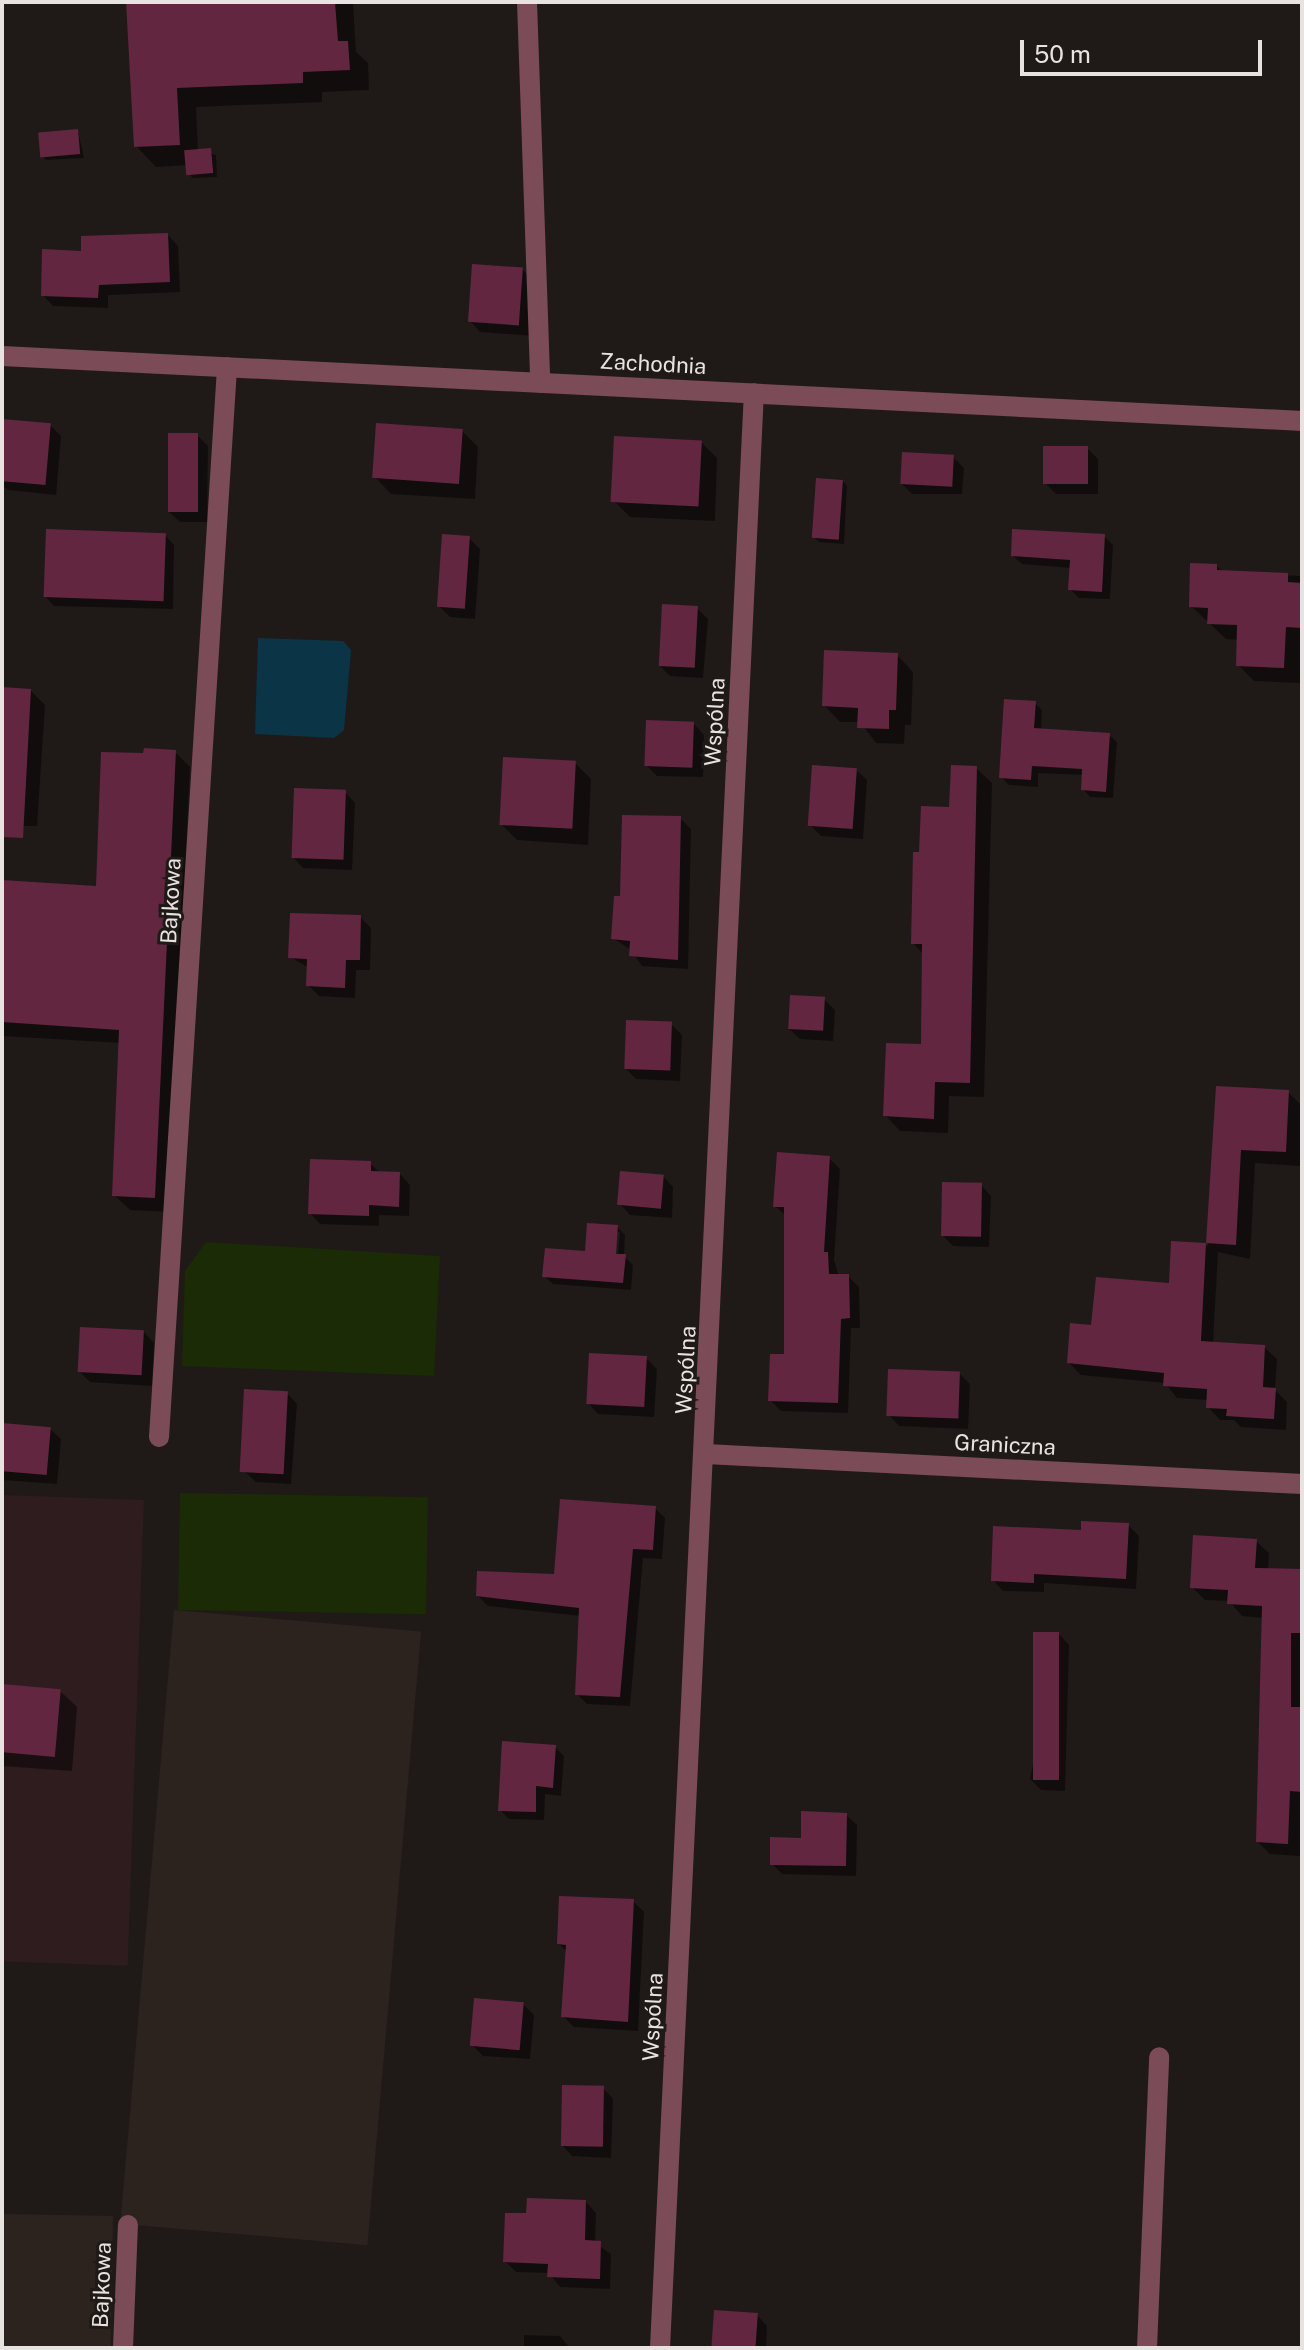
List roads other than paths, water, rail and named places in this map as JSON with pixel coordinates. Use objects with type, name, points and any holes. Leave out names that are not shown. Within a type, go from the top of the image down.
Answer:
[{"type":"street","points":[[527,2],[540,383]]},
{"type":"street","name":"Zachodnia","points":[[2,356],[1302,421]]},
{"type":"street","name":"Bajkowa","points":[[159,1437],[227,367]]},
{"type":"street","name":"Wspólna","points":[[660,2348],[706,1454],[754,393]]},
{"type":"street","name":"Graniczna","points":[[706,1454],[1302,1484]]},
{"type":"street","points":[[1147,2348],[1159,2057]]},
{"type":"street","name":"Bajkowa","points":[[123,2348],[128,2225]]},
{"type":"water","points":[[258,638],[343,641],[351,650],[344,730],[334,738],[255,734]]}]
